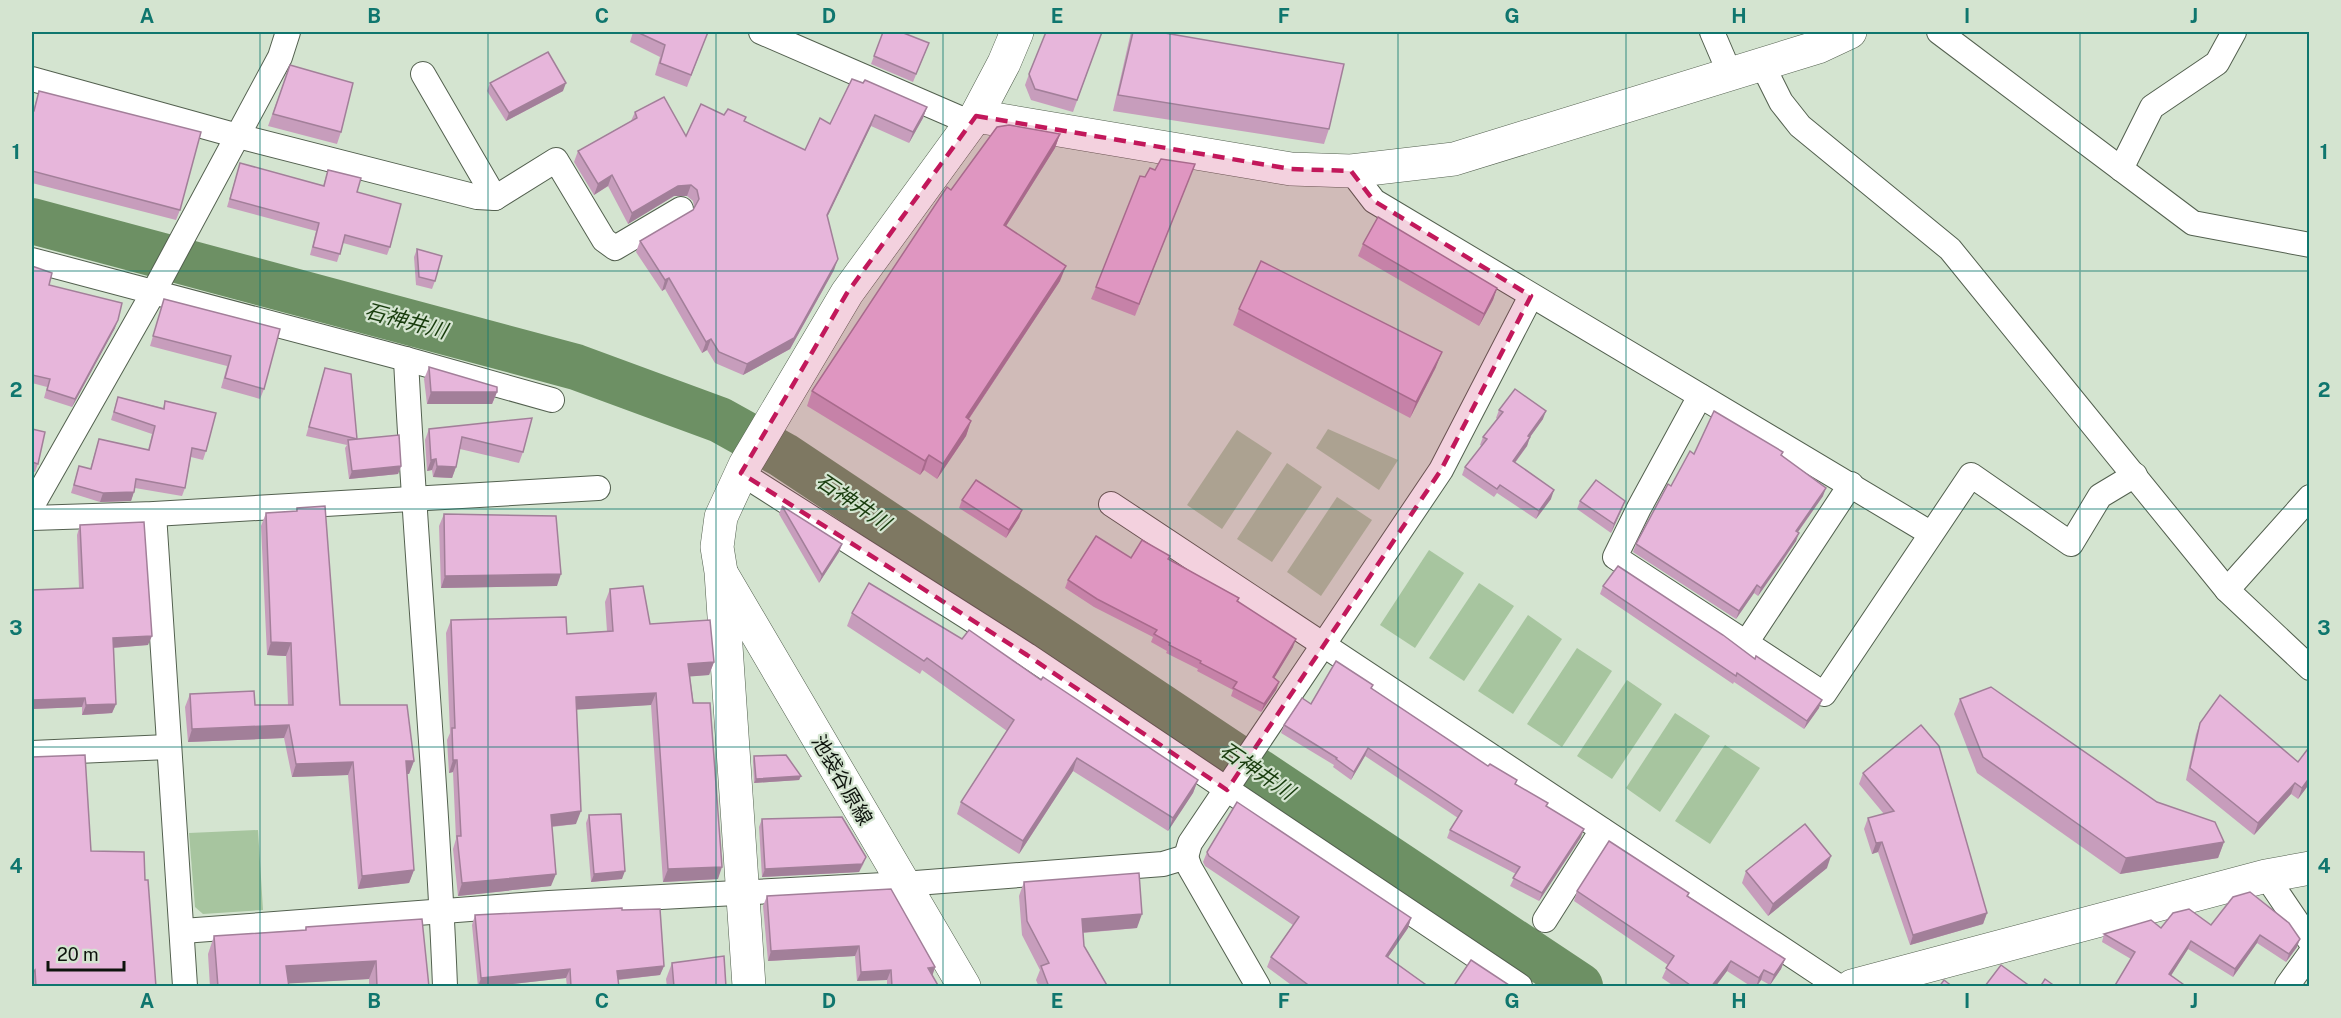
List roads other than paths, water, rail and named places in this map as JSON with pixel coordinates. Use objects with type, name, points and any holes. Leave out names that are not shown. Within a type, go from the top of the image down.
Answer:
[{"type":"street","points":[[32,506],[183,238],[280,57],[288,32]]},
{"type":"street","points":[[749,987],[721,572],[717,547],[721,517],[743,469],[772,417],[847,293],[973,119],[1004,63],[1017,32]]},
{"type":"street","points":[[1712,32],[1730,75]]},
{"type":"street","points":[[772,35],[973,119],[1291,169],[1351,171],[1454,159],[1818,47],[1850,32]]},
{"type":"street","points":[[1939,32],[2193,223],[2310,245]]},
{"type":"street","points":[[2121,169],[2152,107],[2217,63],[2234,32]]},
{"type":"street","points":[[1762,64],[1781,102],[1800,126],[1950,249],[2227,590],[2310,668]]},
{"type":"street","points":[[423,74],[495,198]]},
{"type":"street","points":[[32,79],[238,136],[477,197],[495,198],[556,160],[604,240],[615,248],[681,209]]},
{"type":"street","points":[[1351,171],[1374,201],[1930,533]]},
{"type":"street","points":[[32,261],[154,290],[552,400]]},
{"type":"street","points":[[1258,987],[1190,868],[1186,857],[1190,843],[1441,470],[1531,296]]},
{"type":"street","points":[[406,359],[412,498],[442,912],[445,987]]},
{"type":"street","points":[[1700,396],[1638,508],[1615,557],[1824,694],[1971,475],[2071,544],[2100,496],[2135,475]]},
{"type":"street","points":[[743,469],[1228,788],[1520,987]]},
{"type":"street","points":[[1746,643],[1851,484]]},
{"type":"street","points":[[32,518],[154,514],[598,488]]},
{"type":"street","points":[[2227,590],[2310,497]]},
{"type":"street","points":[[1111,504],[1838,987]]},
{"type":"street","points":[[154,514],[185,987]]},
{"type":"street","name":"池袋谷原線","points":[[721,572],[964,987]]},
{"type":"street","points":[[32,753],[168,747]]},
{"type":"street","points":[[1545,920],[1602,830]]},
{"type":"street","points":[[183,931],[549,903],[903,884],[1163,864],[1186,857]]},
{"type":"street","points":[[1852,987],[2266,876],[2310,868]]},
{"type":"street","points":[[2266,876],[2310,941]]},
{"type":"street","points":[[2287,987],[2310,954]]},
{"type":"waterway","name":"石神井川","points":[[32,221],[576,367],[720,420],[783,455],[1580,986]]}]
